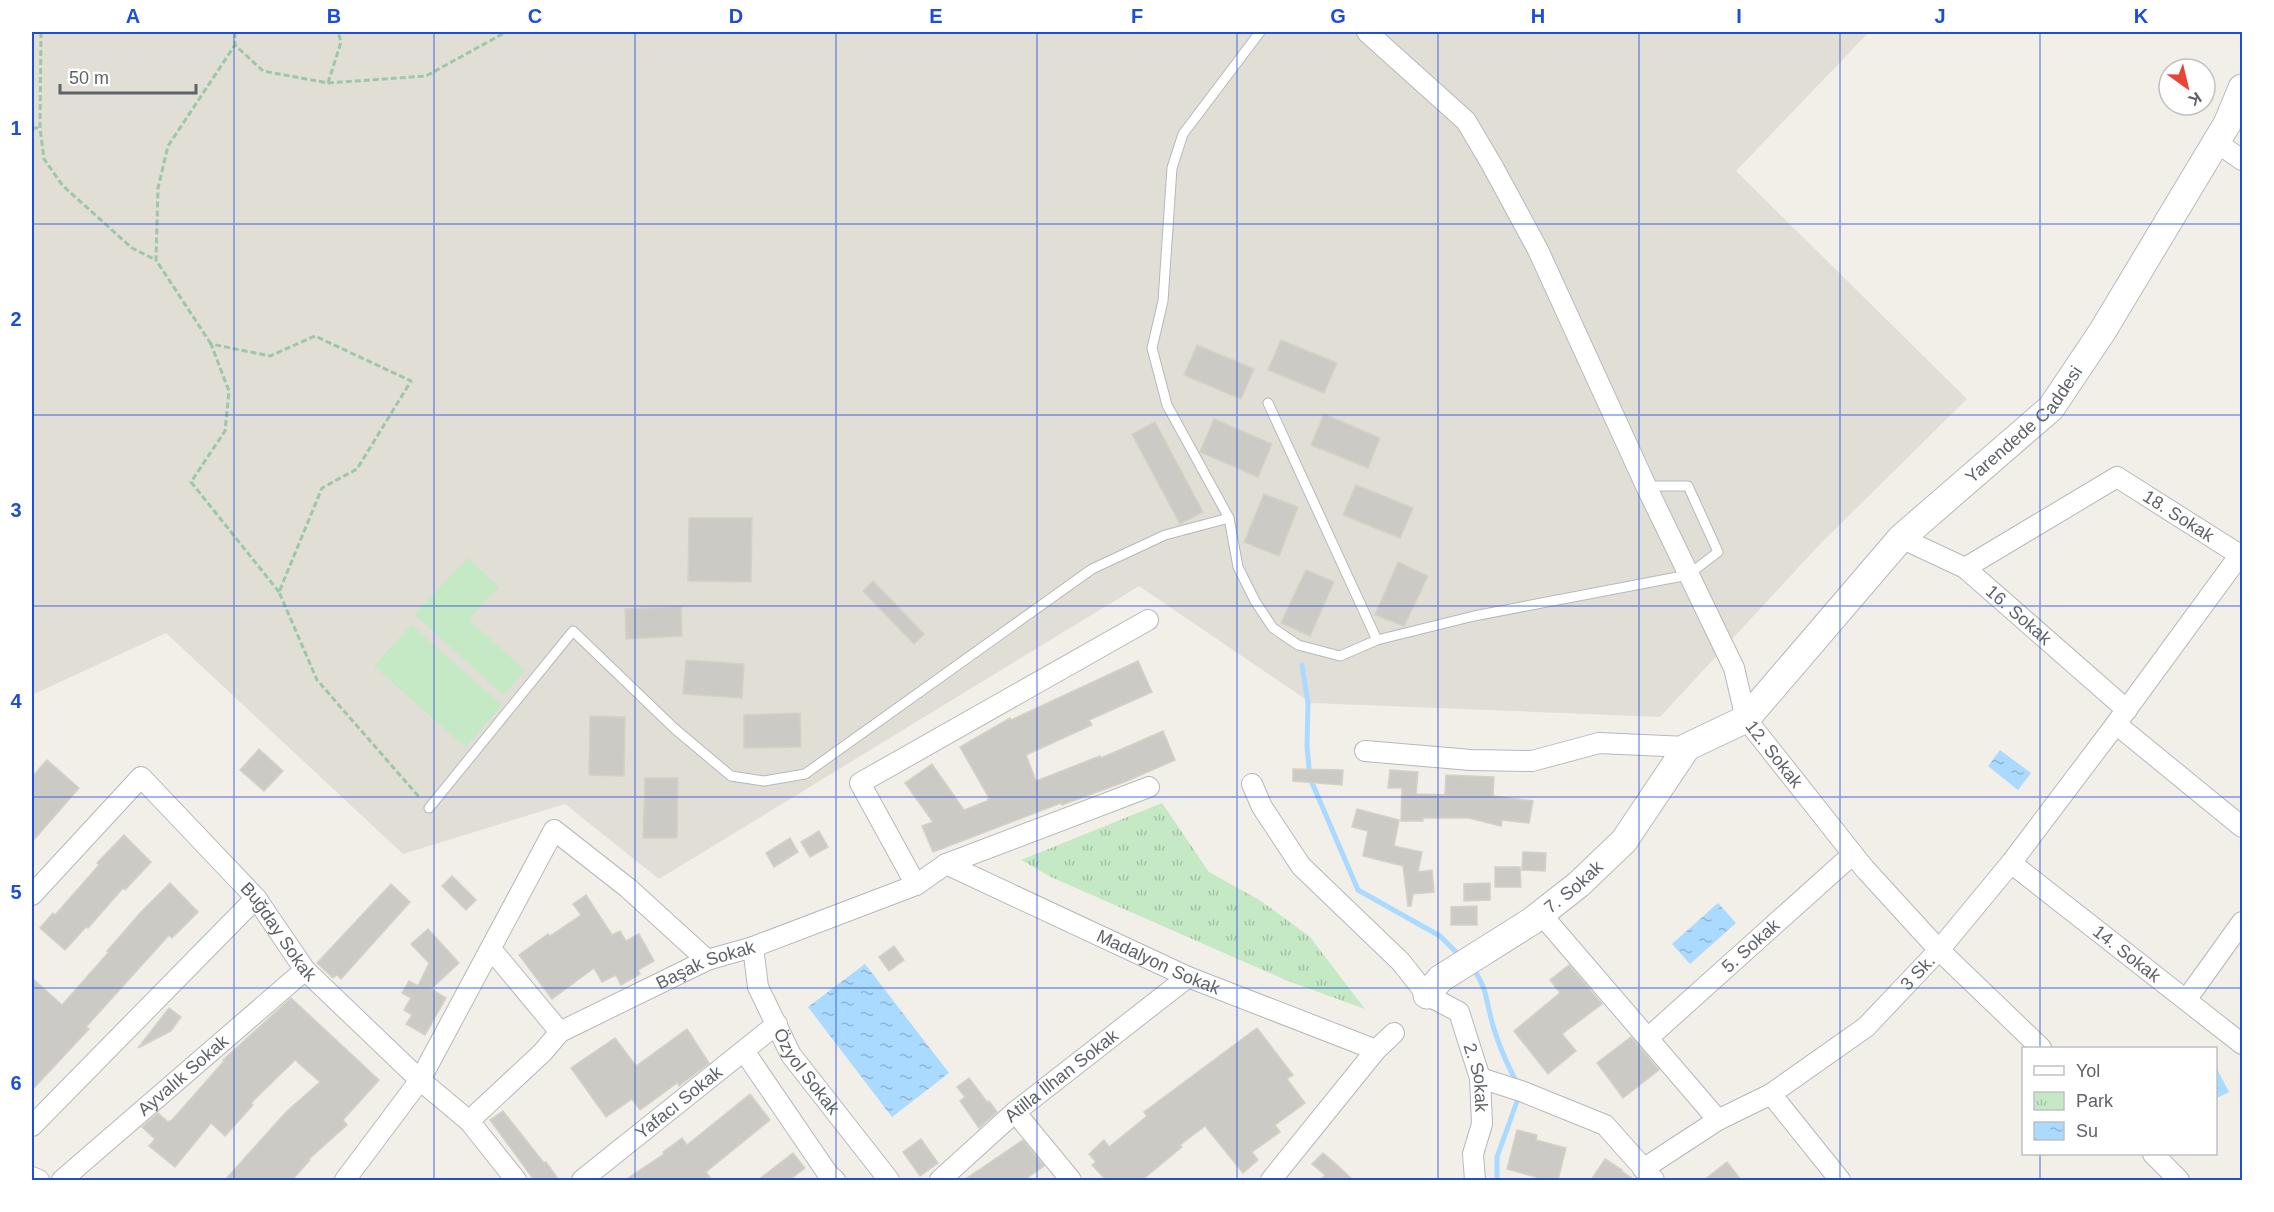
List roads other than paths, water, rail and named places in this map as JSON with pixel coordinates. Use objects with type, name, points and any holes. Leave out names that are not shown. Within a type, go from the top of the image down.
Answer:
[{"type":"main road","name":"Yarendede Caddesi","points":[[1746,719],[1901,538],[2052,408],[2102,332],[2227,124],[2242,88]]},
{"type":"main road","name":"12. Sokak","points":[[1687,747],[1746,719]]},
{"type":"main road","name":"7. Sokak","points":[[1427,994],[1440,979],[1541,914],[1579,884],[1624,841],[1687,747]]},
{"type":"street","points":[[1367,32],[1466,121],[1492,165],[1538,250],[1646,486],[1734,668],[1746,719]]},
{"type":"street","points":[[2216,142],[2242,160]]},
{"type":"street","name":"18. Sokak","points":[[1965,568],[2117,477],[2241,553]]},
{"type":"street","name":"16. Sokak","points":[[1901,538],[1965,568],[2121,717],[2242,827]]},
{"type":"street","name":"3 Sk.","points":[[1479,1078],[1521,1091],[1605,1125],[1649,1175],[1718,1120],[1772,1094],[1866,1027],[1940,950],[2011,863],[2241,553]]},
{"type":"street","points":[[916,885],[860,783],[1148,620]]},
{"type":"street","name":"12. Sokak","points":[[1746,719],[1853,854],[1940,950],[2040,1047]]},
{"type":"street","name":"12. Sokak","points":[[1365,752],[1471,760],[1532,760],[1599,743],[1687,747]]},
{"type":"street","name":"Buğday Sokak","points":[[32,895],[141,777],[256,898],[305,970],[420,1080]]},
{"type":"street","points":[[1252,784],[1262,807],[1301,866],[1401,962],[1427,994]]},
{"type":"street","name":"Başak Sokak","points":[[469,1121],[542,1053],[560,1032],[707,960],[753,947],[916,885],[946,864],[1149,787]]},
{"type":"street","points":[[345,1180],[420,1080],[554,830],[628,888],[707,960]]},
{"type":"street","name":"5. Sokak","points":[[1648,1038],[1853,854]]},
{"type":"street","name":"14. Sokak","points":[[2011,863],[2242,1044]]},
{"type":"street","name":"Madalyon Sokak","points":[[946,864],[1188,977],[1376,1050]]},
{"type":"street","points":[[32,1126],[256,898]]},
{"type":"street","points":[[1541,914],[1718,1120]]},
{"type":"street","points":[[2186,1000],[2242,922]]},
{"type":"street","name":"Özyol Sokak","points":[[753,947],[758,987],[791,1055],[889,1180]]},
{"type":"street","points":[[491,950],[560,1032]]},
{"type":"street","name":"Ayvalık Sokak","points":[[62,1180],[305,970]]},
{"type":"street","name":"Atilla İlhan Sokak","points":[[940,1180],[1015,1112],[1188,977]]},
{"type":"street","name":"2. Sokak","points":[[1427,994],[1459,1012],[1479,1078],[1482,1124],[1473,1154],[1475,1180]]},
{"type":"street","name":"Yafacı Sokak","points":[[582,1180],[777,1024]]},
{"type":"street","points":[[1271,1180],[1376,1050],[1394,1033]]},
{"type":"street","points":[[744,1051],[828,1178]]},
{"type":"street","points":[[420,1080],[469,1121],[516,1180]]},
{"type":"street","points":[[1772,1094],[1840,1180]]},
{"type":"street","points":[[1015,1112],[1071,1180]]},
{"type":"street","points":[[2154,1155],[2179,1180]]},
{"type":"street","points":[[32,1177],[39,1180]]},
{"type":"lane","points":[[1260,32],[1183,134],[1172,168],[1163,301],[1152,348],[1167,405],[1229,518],[1238,567],[1255,601],[1273,628],[1298,645],[1340,656],[1377,640],[1474,616],[1688,575],[1718,552],[1688,486],[1646,486]]},
{"type":"lane","points":[[1268,403],[1377,640]]},
{"type":"lane","points":[[429,808],[573,631],[675,729],[731,776],[764,781],[795,776],[805,774],[1092,569],[1165,535],[1229,518]]},
{"type":"water","points":[[2000,750],[2031,773],[2018,790],[1988,766]]},
{"type":"water","points":[[1718,903],[1736,923],[1690,964],[1672,944]]},
{"type":"water","points":[[865,964],[949,1073],[892,1117],[808,1007]]},
{"type":"water","points":[[2217,1069],[2229,1092],[2217,1098]]},
{"type":"waterway","points":[[1302,665],[1308,703],[1307,746],[1310,778],[1358,890],[1440,936],[1460,956]]},
{"type":"waterway","points":[[1473,969],[1484,988],[1497,1039],[1518,1085]]},
{"type":"waterway","points":[[1497,1180],[1497,1157],[1519,1096]]}]
